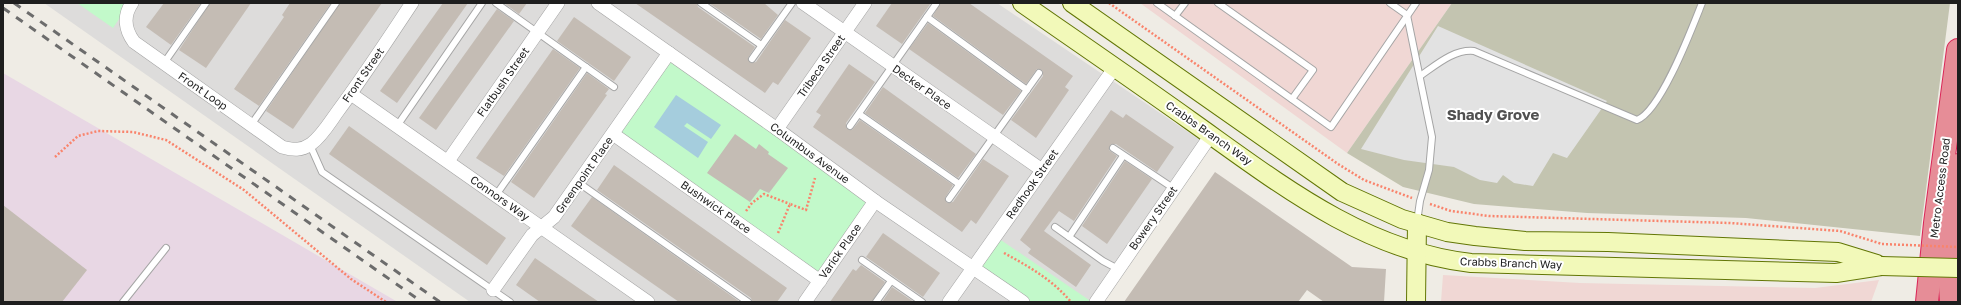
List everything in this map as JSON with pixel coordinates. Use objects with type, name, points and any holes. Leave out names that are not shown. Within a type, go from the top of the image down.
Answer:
[{"type":"highway","name":"Metro Access Road","points":[[1928,292],[1958,50]]},
{"type":"highway","points":[[1951,302],[1949,283],[1952,215],[1958,165]]},
{"type":"main road","name":"Crabbs Branch Way","points":[[1022,3],[1289,190],[1350,226],[1387,243],[1417,252],[1449,260],[1471,263],[1836,273],[1881,266],[1958,268]]},
{"type":"main road","name":"Crabbs Branch Way","points":[[1072,3],[1342,192],[1380,210],[1417,223],[1447,232],[1525,241],[1608,242],[1838,252],[1881,266]]},
{"type":"main road","points":[[1416,302],[1417,223]]},
{"type":"main road","name":"Metro Access Road","points":[[1921,302],[1928,292]]},
{"type":"street","name":"Front Loop","points":[[132,3],[126,17],[128,34],[134,42],[282,147],[293,150],[301,150],[310,145]]},
{"type":"street","name":"Front Street","points":[[310,145],[318,138],[351,94],[412,3]]},
{"type":"street","name":"Flatbush Street","points":[[448,162],[558,3]]},
{"type":"street","name":"Columbus Avenue","points":[[598,3],[875,200],[1023,302]]},
{"type":"street","name":"Decker Place","points":[[803,3],[1042,170]]},
{"type":"street","name":"Tribeca Street","points":[[777,129],[865,3]]},
{"type":"street","name":"Greenpoint Place","points":[[493,290],[532,235],[554,217],[669,53]]},
{"type":"street","name":"Redhook Street","points":[[949,302],[1115,67]]},
{"type":"street","name":"Connors Way","points":[[351,94],[648,302]]},
{"type":"street","name":"Bushwick Place","points":[[613,134],[820,281]]},
{"type":"street","name":"Bowery Street","points":[[1096,302],[1173,188],[1211,135]]},
{"type":"street","name":"Varick Place","points":[[805,302],[875,200]]},
{"type":"lane","points":[[164,63],[206,3]]},
{"type":"lane","points":[[251,125],[336,3]]},
{"type":"lane","points":[[397,126],[482,3]]},
{"type":"lane","points":[[496,3],[614,87]]},
{"type":"lane","points":[[701,3],[761,45]]},
{"type":"lane","points":[[752,59],[792,3]]},
{"type":"lane","points":[[1157,3],[1331,127],[1416,3]]},
{"type":"lane","points":[[1176,16],[1185,3]]},
{"type":"lane","points":[[1218,3],[1313,70],[1292,99]]},
{"type":"lane","points":[[1390,3],[1407,15],[1432,137],[1429,170],[1420,201],[1417,223]]},
{"type":"lane","points":[[1420,76],[1458,52],[1467,50],[1474,51],[1637,120],[1648,113],[1672,75],[1702,3]]},
{"type":"lane","points":[[850,126],[936,4]]},
{"type":"lane","points":[[928,17],[1026,90]]},
{"type":"lane","points":[[496,195],[586,67]]},
{"type":"lane","points":[[949,199],[1039,73]]},
{"type":"lane","points":[[859,114],[959,184]]},
{"type":"lane","points":[[310,145],[322,172],[510,302]]},
{"type":"lane","points":[[1112,148],[1173,188]]},
{"type":"lane","points":[[1069,236],[1124,156]]},
{"type":"lane","points":[[578,184],[748,302]]},
{"type":"lane","points":[[1055,227],[1118,269]]},
{"type":"lane","points":[[123,302],[166,248]]},
{"type":"lane","points":[[862,260],[922,302]]},
{"type":"lane","points":[[876,302],[891,281]]},
{"type":"path","points":[[1109,3],[1338,164],[1364,180],[1451,211],[1489,216],[1730,223],[1840,231],[1882,244],[1958,247]]},
{"type":"path","points":[[56,157],[78,136],[98,131],[133,132],[166,140],[244,190],[351,279],[386,302]]},
{"type":"path","points":[[746,211],[752,203],[764,194],[806,210],[815,178]]},
{"type":"path","points":[[778,233],[790,204]]},
{"type":"path","points":[[1004,253],[1057,287],[1071,302]]},
{"type":"shaded area","points":[[44,3],[997,3],[1200,140],[1094,302],[470,302]]},
{"type":"shaded area","points":[[1140,3],[1452,3],[1347,153]]},
{"type":"shaded area","points":[[1452,3],[1950,3],[1920,236],[1746,218],[1587,213],[1474,204],[1403,187],[1347,153]]},
{"type":"shaded area","points":[[1438,26],[1607,101],[1567,158],[1553,153],[1533,186],[1514,183],[1503,175],[1497,183],[1480,180],[1454,167],[1404,160],[1361,149]]},
{"type":"shaded area","points":[[3,73],[396,301],[397,302],[3,302]]},
{"type":"shaded area","points":[[1443,275],[1580,283],[1815,288],[1879,280],[1871,302],[1441,302]]},
{"type":"green space","points":[[77,3],[130,3],[113,28]]},
{"type":"green space","points":[[669,56],[872,201],[820,281],[615,133]]},
{"type":"green space","points":[[995,236],[1092,302],[1023,302],[973,267]]},
{"type":"water","points":[[676,95],[721,125],[711,139],[687,123],[684,126],[708,142],[698,158],[654,127]]},
{"type":"building","points":[[164,3],[201,3],[171,45],[146,27]]},
{"type":"building","points":[[210,3],[251,3],[206,68],[179,50]]},
{"type":"building","points":[[290,3],[331,3],[259,106],[234,89],[284,17],[282,15]]},
{"type":"building","points":[[340,3],[382,3],[293,129],[266,111]]},
{"type":"building","points":[[443,3],[468,3],[397,103],[380,91]]},
{"type":"building","points":[[504,3],[527,3],[519,14]]},
{"type":"building","points":[[635,3],[697,3],[698,7],[755,47],[748,58],[751,63],[756,62],[785,20],[811,38],[778,85],[773,82],[765,93]]},
{"type":"building","points":[[709,3],[764,3],[778,15],[761,39]]},
{"type":"building","points":[[892,3],[931,3],[902,44],[876,26]]},
{"type":"building","points":[[940,3],[969,3],[1073,76],[1065,87],[1069,90],[1036,138],[1011,120],[1043,76],[1043,71],[1037,69],[1026,84],[933,16]]},
{"type":"building","points":[[497,9],[514,21],[436,130],[419,118]]},
{"type":"building","points":[[574,17],[631,57],[614,81],[557,41]]},
{"type":"building","points":[[928,23],[1021,91],[1003,115],[909,49]]},
{"type":"building","points":[[553,49],[580,68],[504,176],[476,158]]},
{"type":"building","points":[[849,64],[875,82],[846,123],[846,128],[852,130],[860,120],[953,185],[945,198],[947,203],[953,202],[983,159],[1009,176],[976,224],[971,220],[962,232],[813,127],[821,115],[816,112]]},
{"type":"building","points":[[587,73],[609,89],[605,94],[607,95],[534,198],[511,182]]},
{"type":"building","points":[[883,87],[976,154],[958,178],[865,113]]},
{"type":"building","points":[[1111,110],[1123,118],[1126,114],[1174,147],[1157,172],[1116,144],[1111,144],[1109,150],[1117,156],[1074,221],[1059,211],[1044,231],[1091,265],[1076,287],[1028,253],[1031,249],[1020,240]]},
{"type":"building","points":[[349,126],[506,238],[487,265],[329,154]]},
{"type":"building","points":[[735,134],[756,149],[759,144],[769,152],[768,154],[788,168],[769,193],[760,189],[750,202],[707,173]]},
{"type":"building","points":[[1125,161],[1152,179],[1107,244],[1082,226]]},
{"type":"building","points":[[614,165],[787,288],[777,302],[752,302],[751,298],[597,190]]},
{"type":"building","points":[[1215,172],[1352,267],[1386,269],[1384,302],[1324,302],[1307,290],[1298,302],[1124,302]]},
{"type":"building","points":[[592,197],[740,302],[679,302],[583,235],[571,226]]},
{"type":"building","points":[[3,205],[87,270],[62,302],[3,302]]},
{"type":"building","points":[[883,233],[940,273],[923,297],[866,257]]},
{"type":"building","points":[[535,258],[599,302],[540,302],[516,285]]},
{"type":"building","points":[[861,265],[885,282],[872,302],[830,302],[853,269],[856,271]]},
{"type":"building","points":[[892,287],[914,302],[882,302]]},
{"type":"railway","points":[[14,3],[440,302]]},
{"type":"railway","points":[[3,8],[422,302]]},
{"type":"district","name":"Shady Grove","points":[[1493,115]]}]
